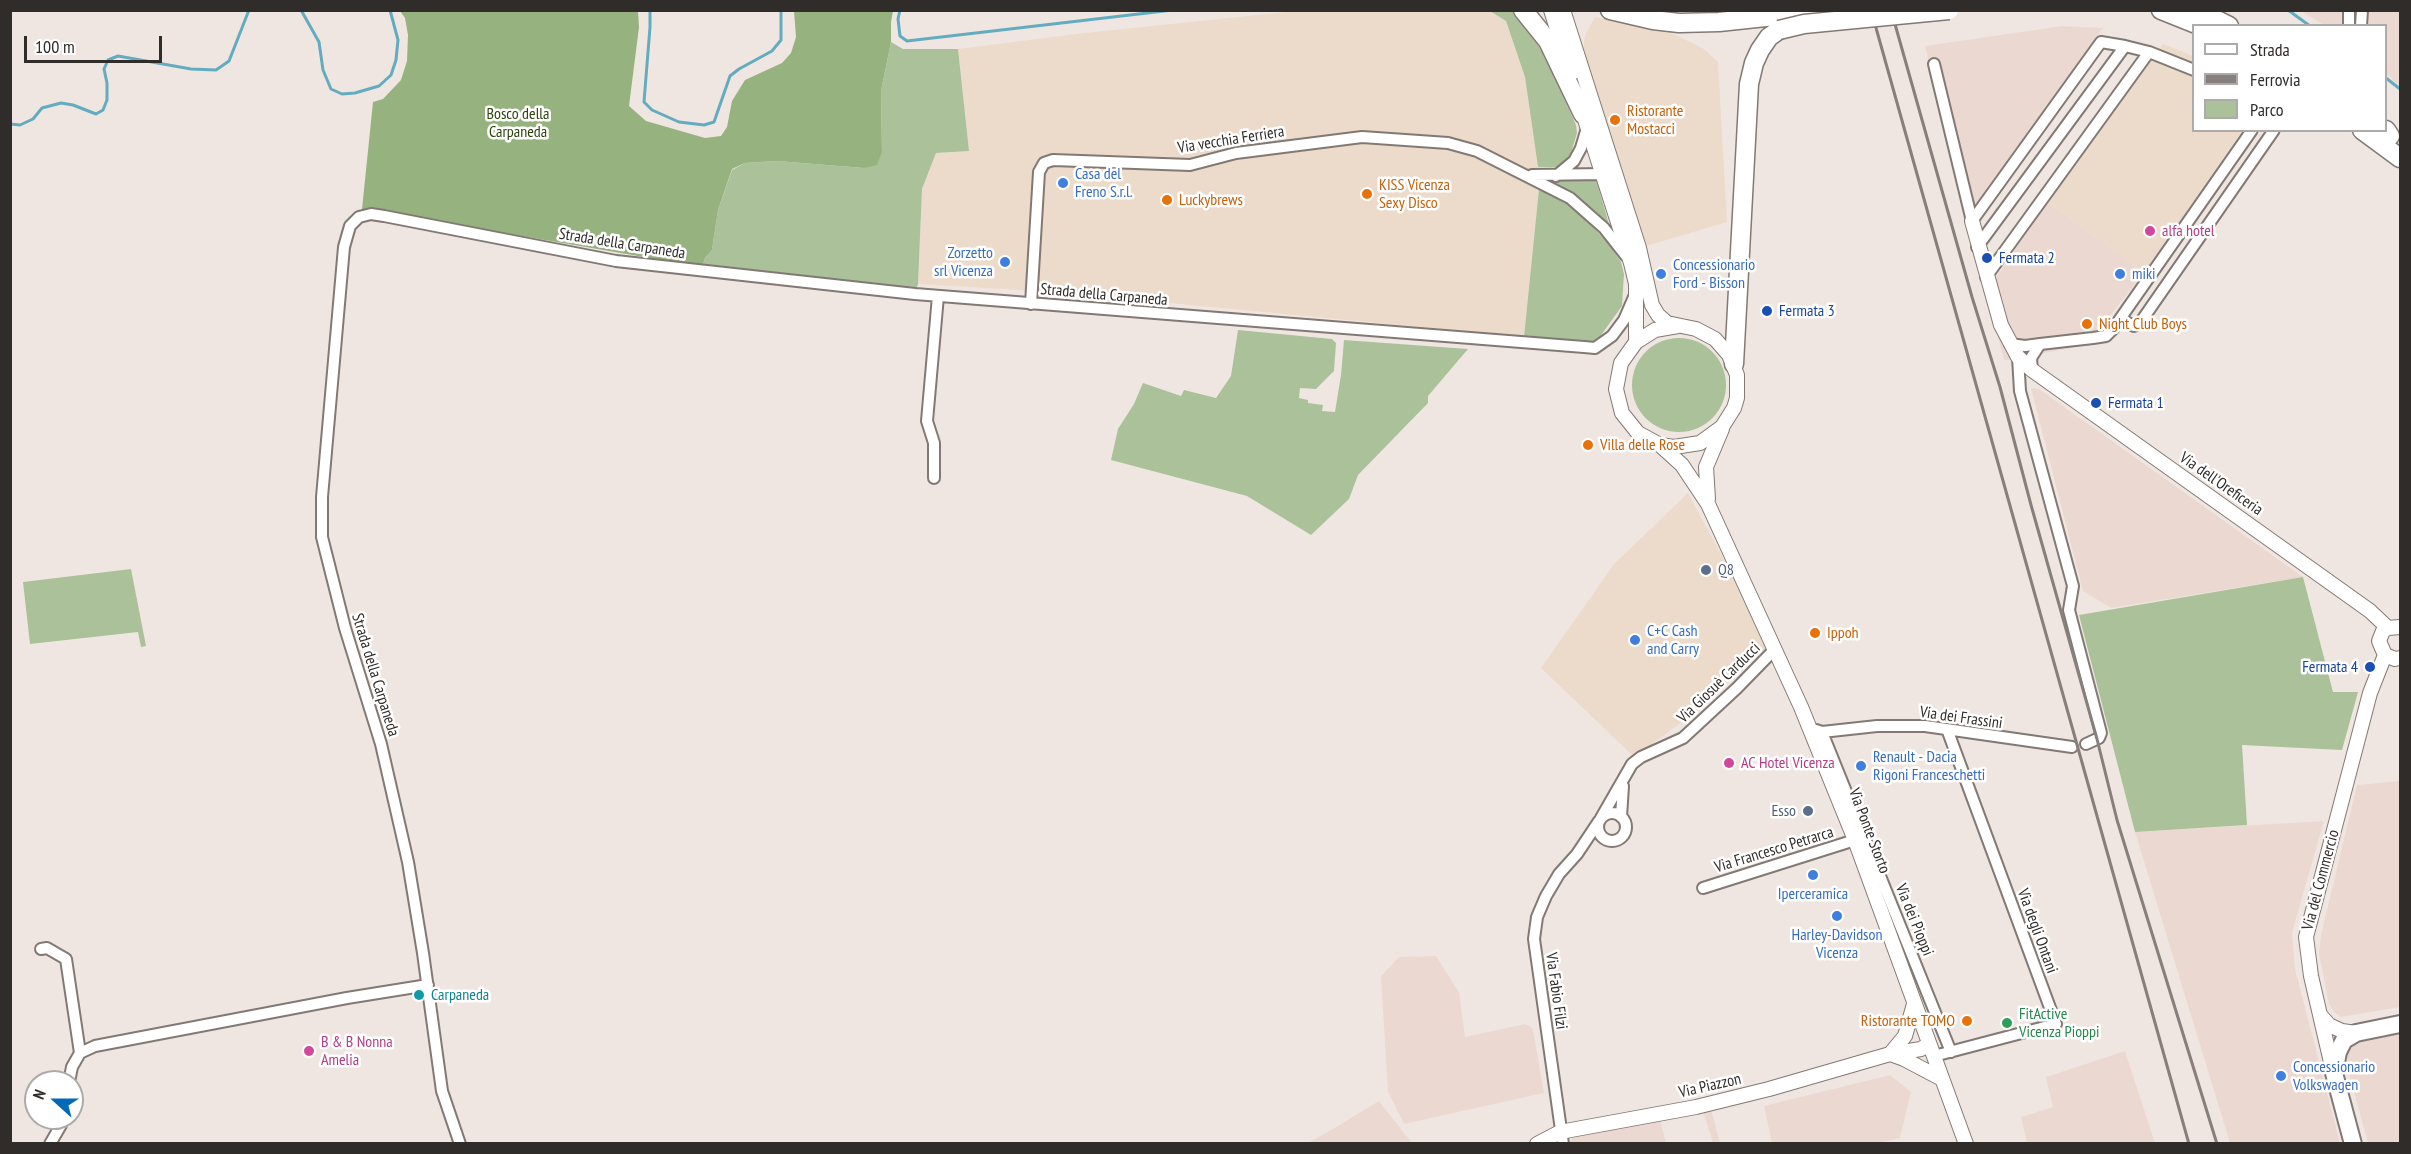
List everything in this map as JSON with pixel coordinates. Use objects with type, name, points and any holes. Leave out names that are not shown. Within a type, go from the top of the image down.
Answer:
[{"type":"highway","points":[[1523,10],[1548,41],[1585,121]]},
{"type":"highway","points":[[1610,10],[1653,20],[1679,23],[1720,14],[1831,10]]},
{"type":"highway","points":[[1734,364],[1749,84],[1760,50],[1769,37],[1779,30],[1804,24],[1948,10]]},
{"type":"highway","points":[[2197,10],[2225,24]]},
{"type":"highway","points":[[2161,11],[2196,24]]},
{"type":"highway","points":[[2365,132],[2400,158]]},
{"type":"main road","points":[[1551,10],[1631,263],[1636,291],[1636,342]]},
{"type":"main road","points":[[1563,10],[1639,248],[1652,305],[1667,323],[1696,329],[1715,339],[1729,355],[1737,375],[1737,398],[1729,418],[1722,427],[1700,443],[1680,447],[1660,445],[1648,440],[1634,429],[1622,413],[1618,401],[1617,382],[1621,363],[1636,342],[1655,330],[1678,326]]},
{"type":"main road","name":"Via dell'Oreficeria","points":[[1972,221],[1977,247],[2001,324],[2018,357],[2032,370],[2394,628]]},
{"type":"main road","name":"Via Ponte Storto","points":[[1708,504],[1706,467],[1722,427]]},
{"type":"main road","name":"Via Ponte Storto","points":[[1660,445],[1682,465],[1708,504],[1774,650],[1816,730],[1966,1143]]},
{"type":"main road","name":"Via del Commercio","points":[[2353,1143],[2319,1014],[2306,937],[2370,693],[2385,655],[2379,641],[2383,632],[2394,628]]},
{"type":"main road","points":[[2385,655],[2400,658]]},
{"type":"main road","points":[[1914,1004],[1905,1036],[1894,1051],[1904,1059],[1942,1079]]},
{"type":"main road","points":[[2319,1014],[2329,1025],[2342,1031],[2356,1033]]},
{"type":"main road","points":[[2334,1073],[2338,1052],[2344,1040],[2356,1033],[2400,1024]]},
{"type":"main road","name":"Via Piazzon","points":[[1537,1143],[1769,1089],[1894,1051],[1908,1042],[1931,1050]]},
{"type":"street","points":[[1972,221],[2101,42],[2149,52],[2192,70]]},
{"type":"street","points":[[1977,247],[2125,46]]},
{"type":"street","points":[[1986,277],[2149,52]]},
{"type":"street","points":[[1934,64],[1972,221]]},
{"type":"street","points":[[1555,177],[1574,161],[1581,148],[1585,121]]},
{"type":"street","points":[[2010,344],[2025,346],[2106,336],[2251,132]]},
{"type":"street","points":[[2120,319],[2134,326],[2140,322],[2273,132]]},
{"type":"street","name":"Via vecchia Ferriera","points":[[1031,304],[1039,172],[1044,163],[1053,160],[1190,165],[1236,153],[1362,137],[1448,143],[1478,151],[1546,184],[1582,208],[1617,242],[1631,263]]},
{"type":"street","name":"Via vecchia Ferriera","points":[[1523,174],[1555,177],[1603,174]]},
{"type":"street","points":[[1603,174],[1619,184]]},
{"type":"street","name":"Strada della Carpaneda","points":[[460,1143],[442,1091],[408,862],[381,744],[345,628],[322,537],[322,497],[344,247],[350,226],[355,220],[364,215],[384,216],[616,261],[938,296],[1594,348],[1612,336],[1624,320],[1636,291]]},
{"type":"street","points":[[2187,224],[2201,234]]},
{"type":"street","points":[[934,478],[934,443],[927,421],[938,296]]},
{"type":"street","points":[[2032,370],[2031,358],[2040,344]]},
{"type":"street","points":[[2018,357],[2020,390],[2073,586],[2069,610],[2101,733],[2099,738],[2086,744]]},
{"type":"street","name":"Via Giosuè Carducci","points":[[1600,820],[1632,765],[1641,757],[1683,738],[1774,650]]},
{"type":"street","name":"Via dei Frassini","points":[[1816,730],[1925,726],[2016,741],[2072,747]]},
{"type":"street","name":"Via degli Ontani","points":[[1931,1050],[1951,1052],[2056,1024],[1947,729]]},
{"type":"street","name":"Via dei Pioppi","points":[[1816,730],[1951,1052]]},
{"type":"street","points":[[1621,817],[1609,814],[1600,820],[1598,829],[1604,839],[1613,841],[1621,837],[1625,828],[1621,817],[1621,796],[1625,774]]},
{"type":"street","name":"Via Fabio Filzi","points":[[1562,1138],[1534,939],[1537,917],[1546,896],[1559,874],[1577,854],[1600,820]]},
{"type":"street","name":"Via Fabio Filzi","points":[[1577,854],[1604,839]]},
{"type":"street","name":"Via Francesco Petrarca","points":[[1703,888],[1855,840]]},
{"type":"street","points":[[41,950],[47,948],[66,959],[80,1053]]},
{"type":"street","points":[[71,1070],[80,1053],[95,1046],[340,999],[428,985]]},
{"type":"street","points":[[50,1143],[58,1130]]},
{"type":"shaded area","points":[[1305,10],[1490,11],[1506,21],[1525,77],[1538,167],[1539,189],[1524,337],[1055,292],[918,284],[922,189],[936,153],[969,151],[958,49]]},
{"type":"shaded area","points":[[2301,11],[2400,11],[2400,86],[2387,75],[2387,24],[2322,24]]},
{"type":"shaded area","points":[[1595,17],[1670,32],[1704,49],[1718,62],[1727,222],[1643,247],[1583,50],[1585,35]]},
{"type":"shaded area","points":[[2062,26],[2103,28],[1967,220],[1925,46]]},
{"type":"shaded area","points":[[2163,44],[2192,56],[2192,132],[2241,132],[2144,272],[2048,202]]},
{"type":"shaded area","points":[[2048,202],[2144,272],[2103,325],[2105,342],[2039,354],[2039,361],[2004,360],[1986,292]]},
{"type":"shaded area","points":[[2031,388],[2039,389],[2303,577],[2111,608],[2083,591]]},
{"type":"shaded area","points":[[1688,493],[1731,573],[1766,648],[1702,707],[1629,761],[1631,754],[1541,668],[1614,564]]},
{"type":"shaded area","points":[[2400,781],[2400,1007],[2341,1017],[2329,1004],[2319,953],[2321,935],[2357,785]]},
{"type":"shaded area","points":[[2324,821],[2292,933],[2295,969],[2340,1143],[2230,1143],[2135,832]]},
{"type":"shaded area","points":[[1436,956],[1459,992],[1465,1037],[1525,1024],[1530,1026],[1533,1030],[1544,1093],[1404,1124],[1388,1092],[1381,976],[1399,957]]},
{"type":"shaded area","points":[[2400,1031],[2400,1143],[2368,1143],[2346,1063],[2347,1047],[2356,1039]]},
{"type":"shaded area","points":[[2125,1051],[2155,1143],[2027,1143],[2021,1117],[2053,1107],[2046,1077]]},
{"type":"shaded area","points":[[1890,1075],[1911,1092],[1900,1138],[1878,1143],[1772,1143],[1764,1106]]},
{"type":"shaded area","points":[[1379,1101],[1412,1143],[1308,1143],[1338,1126]]},
{"type":"shaded area","points":[[1711,1109],[1720,1143],[1713,1143],[1703,1111]]},
{"type":"shaded area","points":[[1660,1120],[1666,1143],[1569,1144],[1573,1138]]},
{"type":"green space","name":"Bosco della Carpaneda","points":[[400,11],[638,11],[639,27],[629,106],[646,121],[705,138],[721,136],[727,127],[732,101],[745,80],[782,63],[791,53],[796,37],[794,11],[893,11],[891,42],[881,91],[882,152],[877,165],[864,168],[777,161],[745,163],[732,169],[718,210],[712,250],[705,258],[702,267],[487,230],[460,234],[367,218],[361,219],[373,102],[383,99],[401,80],[407,61],[408,35],[405,18]]},
{"type":"green space","points":[[1490,11],[1512,11],[1526,25],[1546,58],[1576,125],[1577,133],[1571,153],[1566,161],[1557,167],[1538,167],[1525,77],[1506,21]]},
{"type":"green space","points":[[891,42],[903,49],[958,49],[969,151],[936,153],[922,189],[918,284],[915,294],[702,267],[705,258],[712,250],[718,210],[732,170],[745,163],[777,161],[864,168],[882,152],[881,91]]},
{"type":"green space","points":[[1595,179],[1597,182],[1610,228],[1547,181]]},
{"type":"green space","points":[[1539,189],[1567,204],[1583,216],[1608,243],[1621,262],[1624,274],[1622,306],[1599,338],[1590,343],[1524,337]]},
{"type":"green space","points":[[1238,330],[1332,339],[1336,343],[1334,371],[1316,389],[1300,388],[1299,398],[1308,400],[1308,403],[1323,405],[1322,411],[1335,412],[1344,340],[1468,349],[1428,396],[1428,403],[1358,475],[1349,499],[1311,535],[1247,496],[1111,460],[1118,429],[1134,404],[1143,383],[1181,396],[1184,390],[1216,398],[1231,376]]},
{"type":"green space","points":[[1679,338],[1697,342],[1712,352],[1722,367],[1726,385],[1722,403],[1712,418],[1697,428],[1679,432],[1661,428],[1646,418],[1636,403],[1632,385],[1636,367],[1646,352],[1661,342]]},
{"type":"green space","points":[[131,569],[146,646],[141,647],[138,632],[30,644],[23,582]]},
{"type":"green space","points":[[2303,577],[2333,692],[2358,692],[2342,750],[2242,745],[2247,825],[2135,832],[2079,615]]},
{"type":"waterway","points":[[10,124],[20,125],[33,119],[42,108],[61,103],[96,114],[103,110],[107,100],[104,69],[108,60],[118,56],[191,69],[216,70],[229,61],[249,10]]},
{"type":"waterway","points":[[301,10],[319,42],[323,70],[331,89],[342,94],[379,86],[391,75],[396,60],[398,40],[390,10]]},
{"type":"waterway","points":[[650,10],[644,102],[652,110],[679,122],[704,125],[714,122],[730,76],[772,51],[781,40],[781,10]]},
{"type":"waterway","points":[[900,10],[898,19],[900,36],[907,41],[1173,10]]},
{"type":"waterway","points":[[2288,10],[2307,24]]},
{"type":"waterway","points":[[2387,79],[2400,89]]},
{"type":"railway","points":[[1871,10],[2189,1144]]},
{"type":"railway","points":[[1891,10],[1972,297],[2000,387],[2097,739],[2117,820],[2217,1144]]},
{"type":"place","name":"Ristorante Mostacci","points":[[1615,120]]},
{"type":"place","name":"Casa del Freno S.r.l.","points":[[1063,183]]},
{"type":"place","name":"KISS Vicenza Sexy Disco","points":[[1367,194]]},
{"type":"place","name":"Luckybrews","points":[[1167,200]]},
{"type":"place","name":"alfa hotel","points":[[2150,231]]},
{"type":"place","name":"Fermata 2","points":[[1987,258]]},
{"type":"place","name":"Zorzetto srl Vicenza","points":[[1005,262]]},
{"type":"place","name":"Concessionario Ford - Bisson","points":[[1661,274]]},
{"type":"place","name":"miki","points":[[2120,274]]},
{"type":"place","name":"Fermata 3","points":[[1767,311]]},
{"type":"place","name":"Night Club Boys","points":[[2087,324]]},
{"type":"place","name":"Fermata 1","points":[[2096,403]]},
{"type":"place","name":"Villa delle Rose","points":[[1588,445]]},
{"type":"place","name":"Q8","points":[[1706,570]]},
{"type":"place","name":"Ippoh","points":[[1815,633]]},
{"type":"place","name":"C+C Cash and Carry","points":[[1635,640]]},
{"type":"place","name":"Fermata 4","points":[[2370,667]]},
{"type":"place","name":"AC Hotel Vicenza","points":[[1729,763]]},
{"type":"place","name":"Renault - Dacia Rigoni Franceschetti","points":[[1861,766]]},
{"type":"place","name":"Esso","points":[[1808,811]]},
{"type":"place","name":"Iperceramica","points":[[1813,875]]},
{"type":"place","name":"Harley-Davidson Vicenza","points":[[1837,916]]},
{"type":"place","name":"Carpaneda","points":[[419,995]]},
{"type":"place","name":"Ristorante TOMO","points":[[1967,1021]]},
{"type":"place","name":"FitActive Vicenza Pioppi","points":[[2007,1023]]},
{"type":"place","name":"B & B Nonna Amelia","points":[[309,1051]]},
{"type":"place","name":"Concessionario Volkswagen","points":[[2281,1076]]}]
